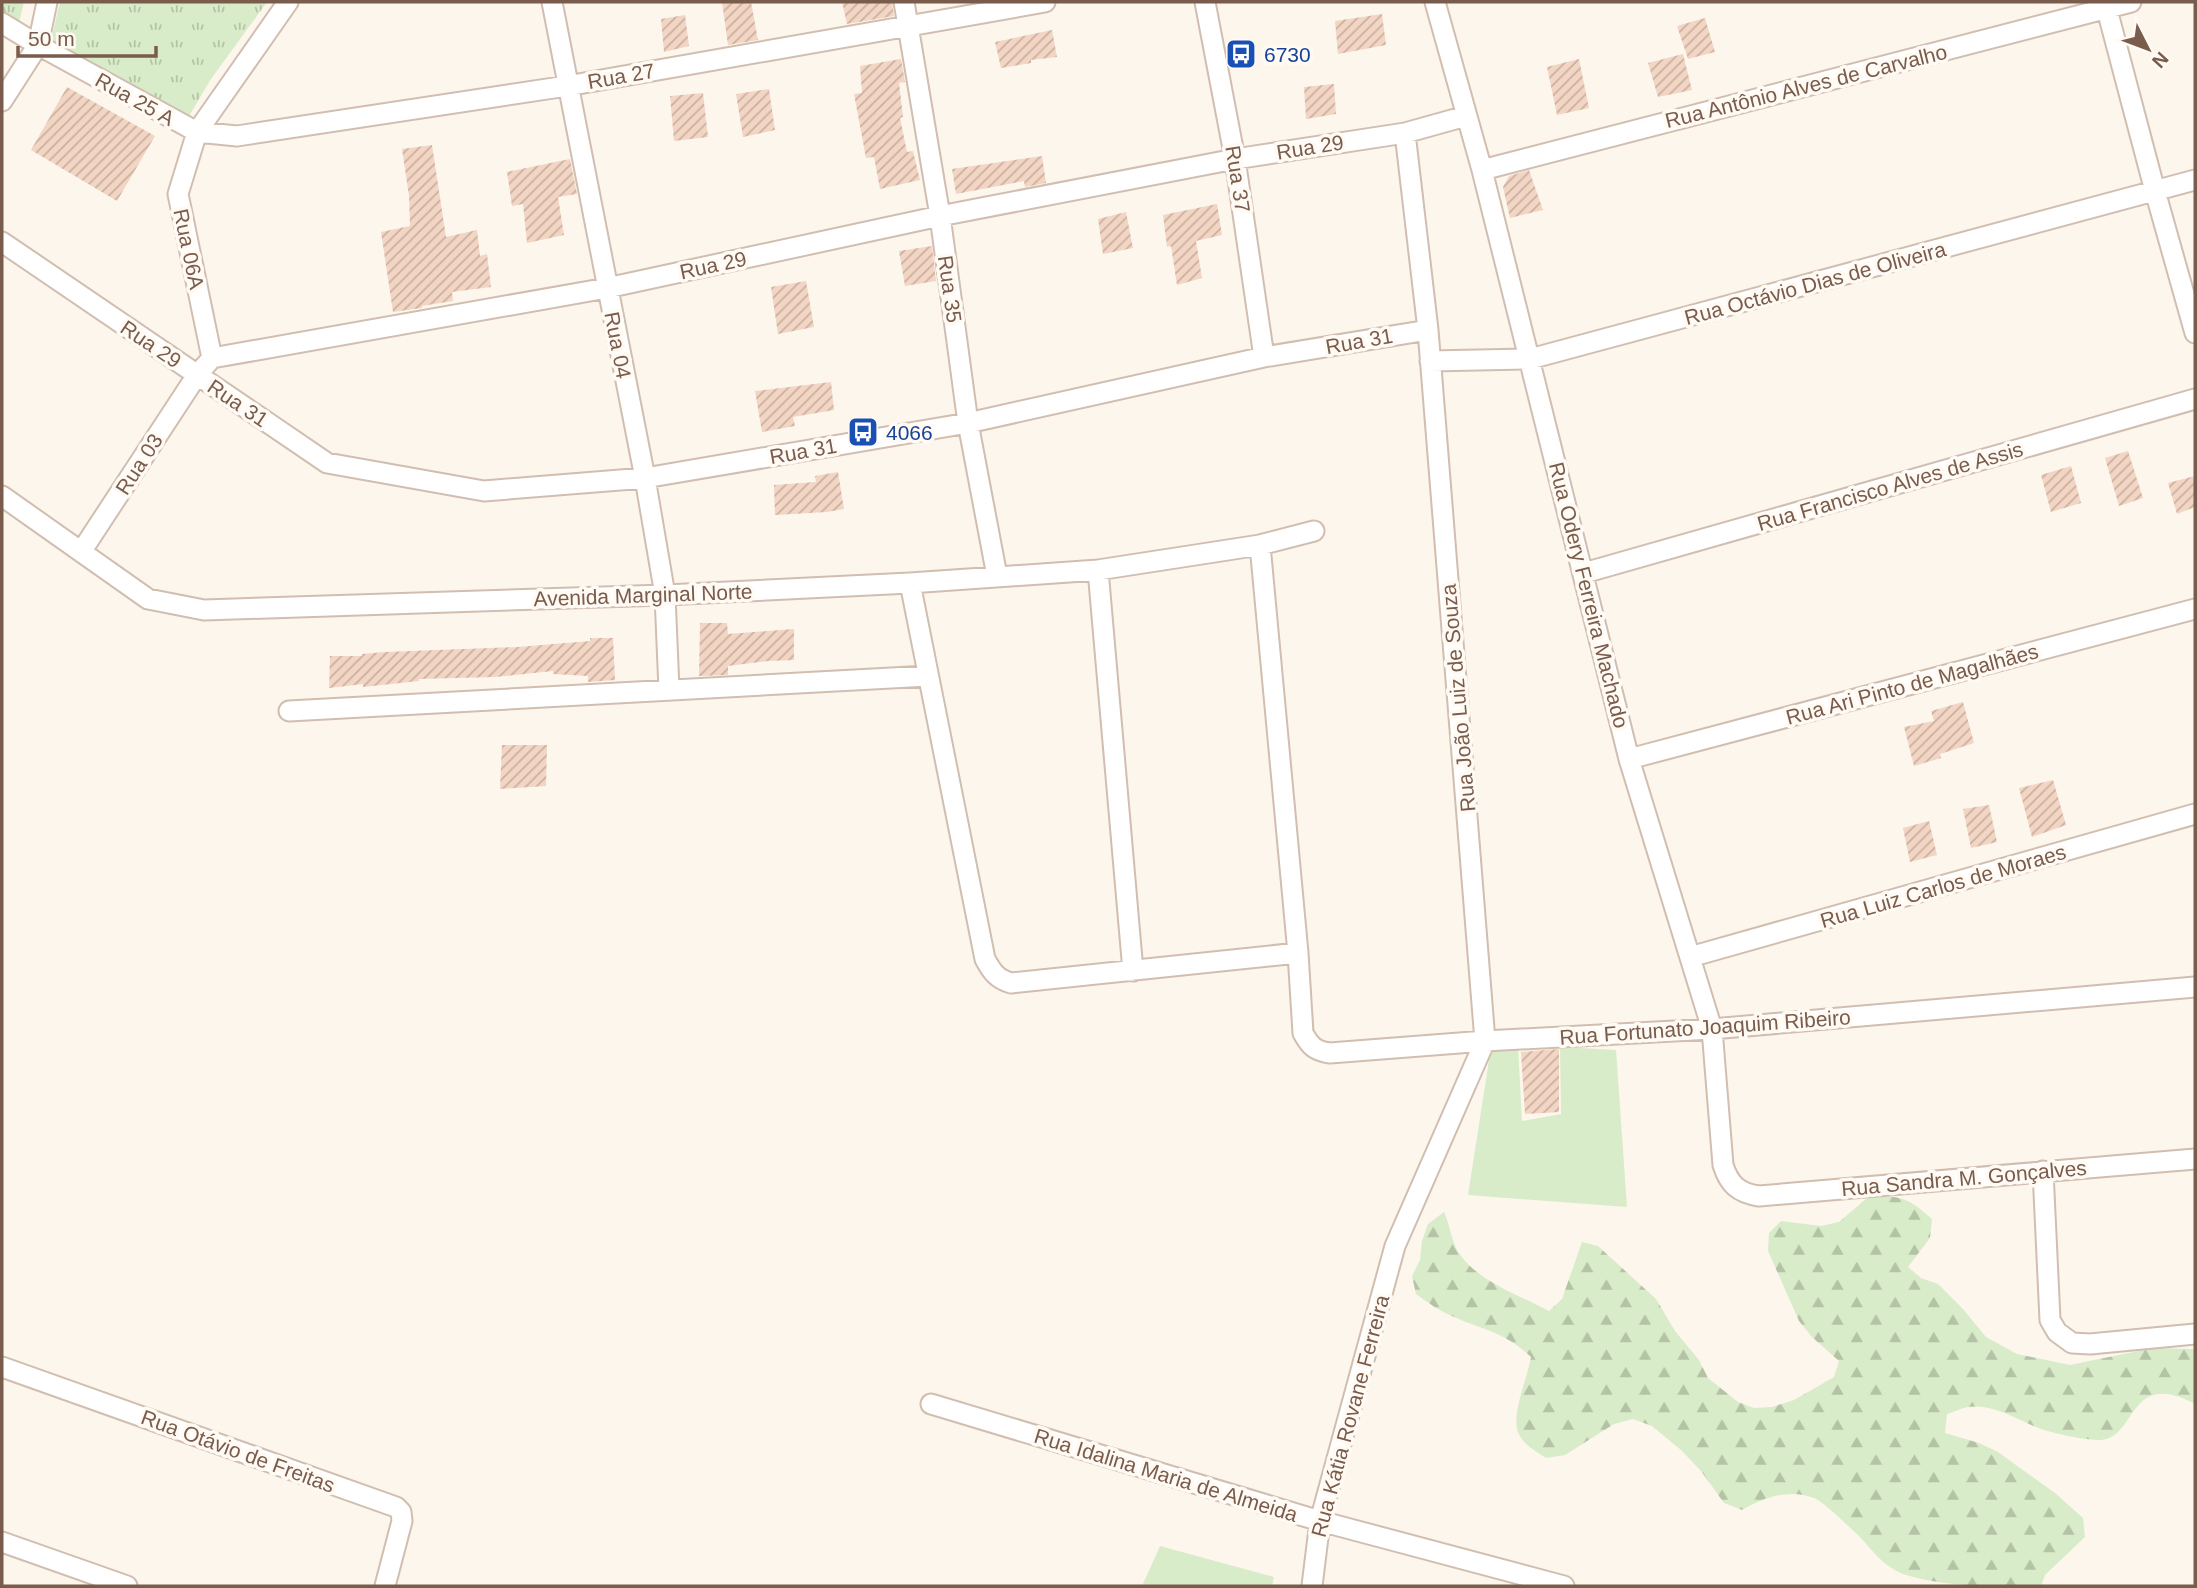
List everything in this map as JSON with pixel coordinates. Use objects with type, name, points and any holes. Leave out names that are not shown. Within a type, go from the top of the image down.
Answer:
[{"type":"street","points":[[2,101],[38,45],[47,2]]},
{"type":"street","name":"Rua 06A","points":[[212,358],[178,194],[197,132],[288,2]]},
{"type":"street","name":"Rua 04","points":[[551,2],[645,478],[665,595],[669,690]]},
{"type":"street","name":"Rua 35","points":[[904,2],[940,216],[968,423],[997,576]]},
{"type":"street","name":"Rua 27","points":[[197,132],[237,136],[566,86],[1045,2]]},
{"type":"street","name":"Rua 37","points":[[1205,2],[1235,159],[1264,357]]},
{"type":"street","name":"Rua Odery Ferreira Machado","points":[[1435,2],[1482,170],[1629,759],[1712,1029],[1723,1165],[1727,1177],[1735,1187]]},
{"type":"street","name":"Rua Antônio Alves de Carvalho","points":[[1482,170],[2106,5],[2131,2]]},
{"type":"street","points":[[2106,5],[2195,333]]},
{"type":"street","name":"Rua 25 A","points":[[2,23],[197,132]]},
{"type":"street","name":"Rua 29","points":[[2,242],[197,376],[212,358],[607,288],[940,216],[1235,159],[1405,133],[1466,116]]},
{"type":"street","name":"Rua João Luiz de Souza","points":[[1395,1246],[1485,1041],[1428,330],[1405,133]]},
{"type":"street","name":"Rua Octávio Dias de Oliveira","points":[[1430,361],[1530,359],[2195,180]]},
{"type":"street","name":"Rua 31","points":[[197,376],[327,463],[484,491],[645,478],[968,423],[1264,357],[1428,330]]},
{"type":"street","name":"Rua 03","points":[[81,552],[197,376]]},
{"type":"street","name":"Rua Francisco Alves de Assis","points":[[1584,573],[2195,399]]},
{"type":"street","name":"Avenida Marginal Norte","points":[[2,496],[148,599],[204,610],[665,595],[909,583],[1098,569],[1260,545],[1314,531]]},
{"type":"street","points":[[909,583],[985,960],[1000,980],[1011,983],[1133,971],[1298,953],[1260,545]]},
{"type":"street","points":[[1098,569],[1133,971]]},
{"type":"street","name":"Rua Ari Pinto de Magalhães","points":[[1629,759],[2195,609]]},
{"type":"street","points":[[289,711],[928,676]]},
{"type":"street","name":"Rua Luiz Carlos de Moraes","points":[[1690,957],[2195,814]]},
{"type":"street","name":"Rua Fortunato Joaquim Ribeiro","points":[[1298,953],[1303,1033],[1309,1044],[1318,1052],[1330,1053],[1485,1041],[1712,1029],[2195,986]]},
{"type":"street","name":"Rua Sandra M. Gonçalves","points":[[1735,1187],[1745,1194],[1759,1196],[2195,1159]]},
{"type":"street","points":[[2043,1171],[2050,1320],[2057,1332],[2072,1343],[2090,1344],[2195,1334]]},
{"type":"street","name":"Rua Kátia Rovane Ferreira","points":[[1312,1586],[1320,1521],[1395,1246]]},
{"type":"street","name":"Rua Otávio de Freitas","points":[[2,1367],[396,1507],[401,1512],[402,1521],[385,1586]]},
{"type":"street","name":"Rua Idalina Maria de Almeida","points":[[931,1404],[1320,1521],[1564,1586]]},
{"type":"street","points":[[2,1542],[127,1586]]},
{"type":"green space","points":[[2,2],[24,2],[18,26],[2,15]]},
{"type":"green space","points":[[60,2],[267,2],[211,79],[189,116],[51,40]]},
{"type":"green space","points":[[1518,1046],[1522,1121],[1561,1114],[1560,1047],[1616,1050],[1627,1207],[1468,1195],[1491,1047]]},
{"type":"green space","points":[[1884,1196],[1910,1202],[1932,1219],[1930,1238],[1908,1267],[1921,1278],[1938,1284],[1986,1337],[2017,1354],[2070,1365],[2153,1348],[2195,1349],[2195,1404],[2173,1395],[2156,1394],[2145,1399],[2111,1437],[2098,1440],[2057,1434],[1988,1408],[1968,1407],[1947,1414],[1945,1433],[1998,1452],[2055,1493],[2083,1518],[2085,1537],[2045,1575],[2041,1586],[1953,1584],[1903,1574],[1884,1562],[1824,1504],[1805,1495],[1776,1496],[1742,1510],[1724,1503],[1701,1471],[1681,1450],[1652,1426],[1633,1419],[1614,1424],[1565,1455],[1546,1458],[1523,1440],[1516,1424],[1518,1405],[1531,1357],[1503,1337],[1449,1315],[1425,1301],[1416,1294],[1412,1276],[1420,1260],[1422,1241],[1428,1224],[1444,1212],[1456,1248],[1473,1269],[1498,1286],[1549,1311],[1562,1299],[1582,1242],[1598,1246],[1656,1299],[1675,1331],[1699,1360],[1708,1378],[1738,1402],[1754,1408],[1772,1407],[1794,1400],[1834,1377],[1839,1361],[1812,1337],[1799,1321],[1768,1251],[1769,1233],[1781,1221],[1821,1226],[1839,1222],[1867,1198]]},
{"type":"green space","points":[[1160,1546],[1274,1577],[1272,1586],[1142,1586]]},
{"type":"building","points":[[722,2],[751,2],[758,40],[728,45]]},
{"type":"building","points":[[842,2],[892,2],[894,16],[847,24]]},
{"type":"building","points":[[1382,14],[1386,45],[1338,54],[1335,21]]},
{"type":"building","points":[[685,15],[689,46],[664,52],[661,19]]},
{"type":"building","points":[[1705,18],[1715,52],[1688,59],[1677,26]]},
{"type":"building","points":[[1052,30],[1057,57],[1001,68],[995,42]]},
{"type":"building","points":[[1683,54],[1692,90],[1658,97],[1648,63]]},
{"type":"building","points":[[901,59],[905,82],[899,83],[903,117],[900,118],[907,152],[913,151],[920,180],[880,189],[874,157],[866,158],[854,94],[862,93],[860,66]]},
{"type":"building","points":[[1579,59],[1589,108],[1557,115],[1547,67]]},
{"type":"building","points":[[1334,84],[1336,114],[1306,119],[1304,87]]},
{"type":"building","points":[[67,87],[155,136],[117,201],[31,150]]},
{"type":"building","points":[[769,89],[775,130],[743,137],[736,94]]},
{"type":"building","points":[[703,93],[708,137],[674,141],[670,96]]},
{"type":"building","points":[[432,145],[446,237],[477,230],[480,256],[487,254],[491,287],[452,292],[453,301],[393,312],[381,232],[410,226],[409,196],[402,149]]},
{"type":"building","points":[[1042,156],[1046,183],[1025,187],[1024,181],[956,194],[952,169]]},
{"type":"building","points":[[570,159],[577,194],[558,197],[564,235],[527,243],[523,204],[512,206],[507,172]]},
{"type":"building","points":[[1529,170],[1543,210],[1510,218],[1503,187],[1509,176]]},
{"type":"building","points":[[1217,204],[1222,235],[1196,241],[1202,278],[1177,285],[1171,246],[1167,247],[1163,215]]},
{"type":"building","points":[[1126,212],[1133,248],[1103,254],[1098,219]]},
{"type":"building","points":[[932,246],[936,281],[905,286],[899,251]]},
{"type":"building","points":[[806,281],[814,327],[778,334],[771,287]]},
{"type":"building","points":[[831,382],[834,410],[793,417],[795,426],[762,432],[755,391]]},
{"type":"building","points":[[2128,451],[2143,498],[2119,506],[2105,458]]},
{"type":"building","points":[[2071,466],[2081,503],[2051,512],[2041,475]]},
{"type":"building","points":[[838,472],[844,509],[775,515],[774,485],[816,482],[815,476]]},
{"type":"building","points":[[2195,476],[2195,507],[2177,514],[2168,483]]},
{"type":"building","points":[[700,623],[727,623],[728,634],[794,629],[794,660],[728,666],[728,675],[699,676]]},
{"type":"building","points":[[590,638],[613,638],[615,680],[588,682],[588,676],[553,674],[553,671],[495,677],[419,679],[363,687],[363,684],[329,688],[330,656],[518,647],[590,641]]},
{"type":"building","points":[[1963,702],[1974,743],[1940,754],[1941,758],[1914,766],[1904,727],[1934,721],[1931,711]]},
{"type":"building","points":[[502,745],[547,745],[546,786],[500,789]]},
{"type":"building","points":[[2053,780],[2066,825],[2032,837],[2019,788]]},
{"type":"building","points":[[1989,805],[1997,842],[1971,848],[1963,809]]},
{"type":"building","points":[[1929,821],[1937,855],[1910,862],[1903,828]]},
{"type":"building","points":[[1559,1049],[1559,1112],[1525,1114],[1521,1052]]},
{"type":"place","name":"6730","points":[[1241,54]]},
{"type":"place","name":"4066","points":[[863,432]]}]
